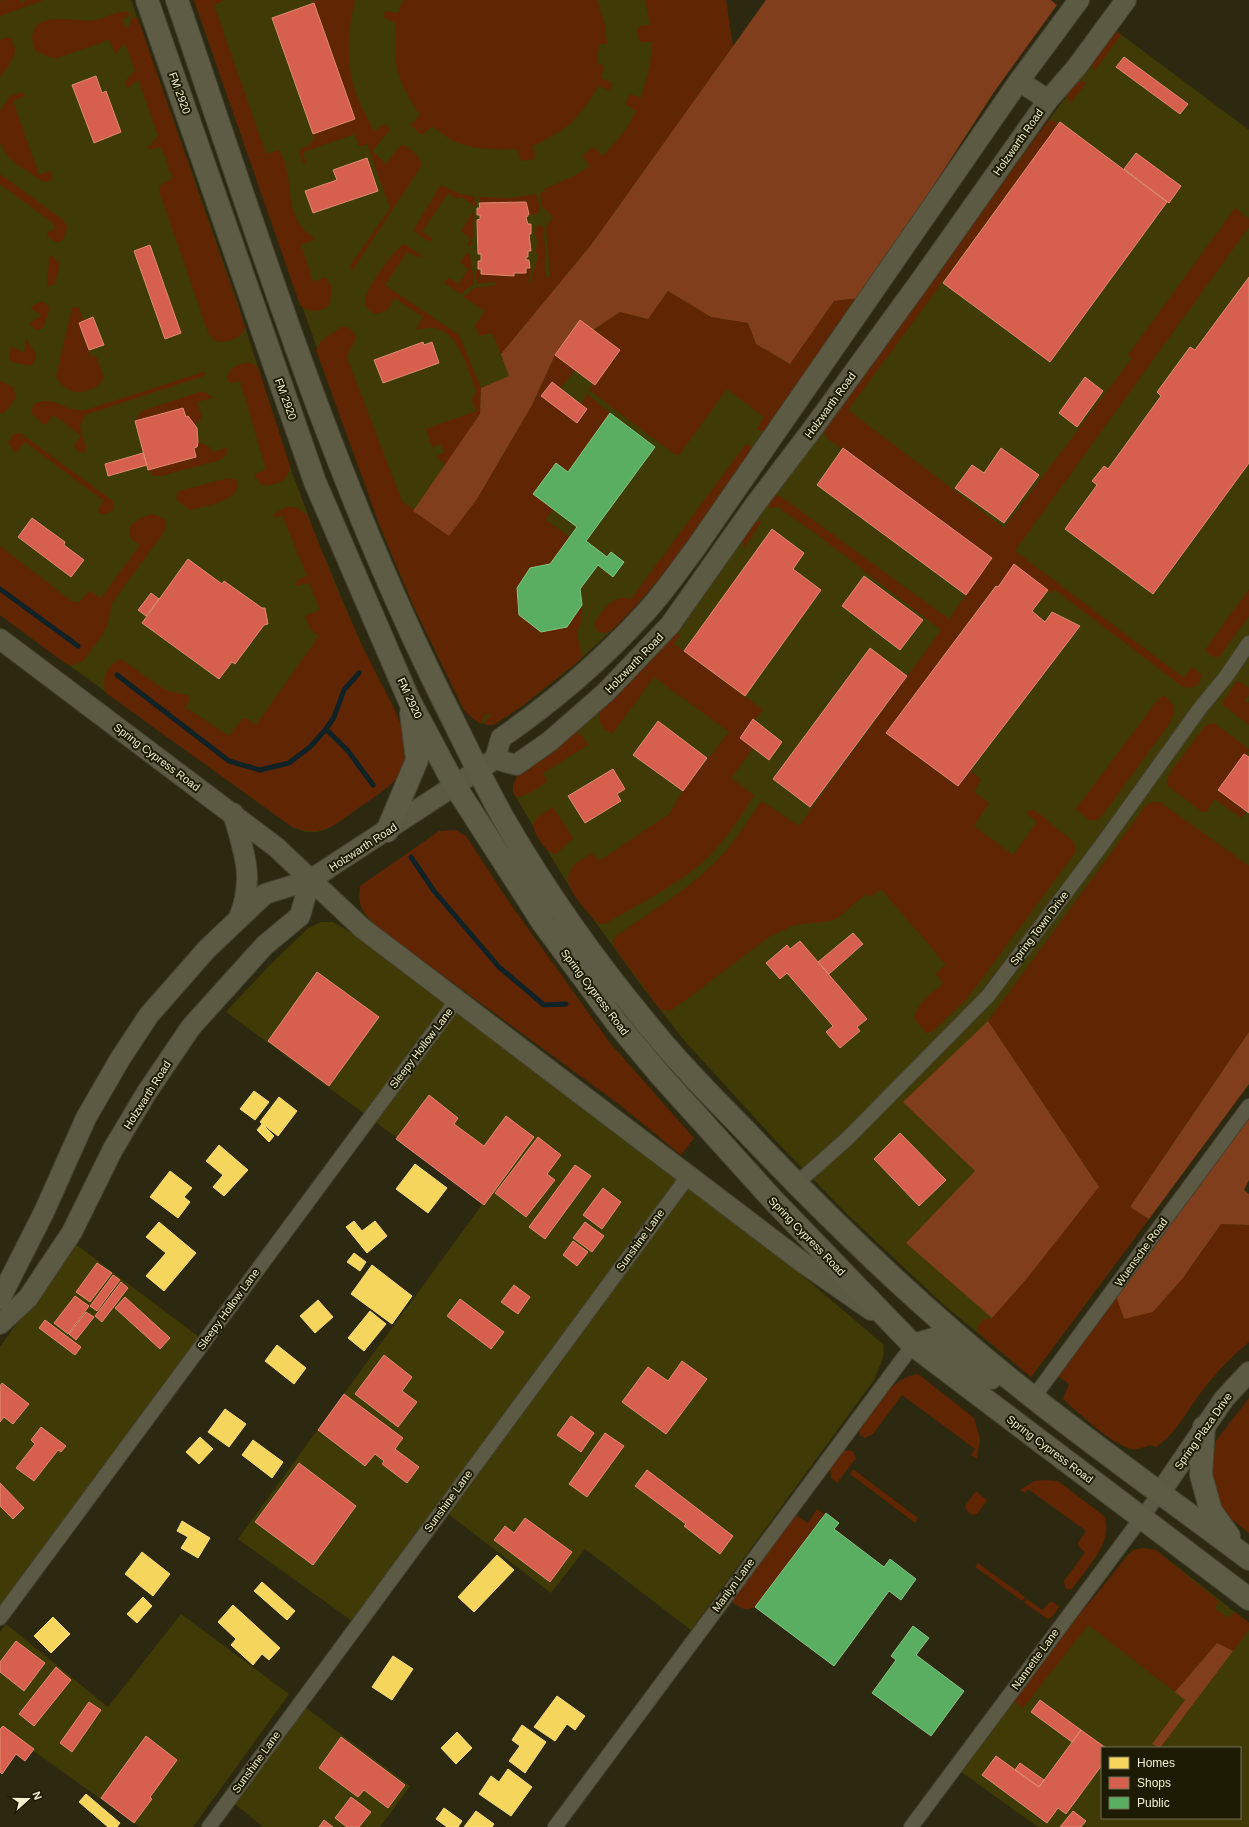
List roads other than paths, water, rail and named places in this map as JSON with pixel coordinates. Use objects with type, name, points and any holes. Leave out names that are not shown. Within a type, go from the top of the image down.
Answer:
[{"type":"main road","name":"FM 2920","points":[[147,0],[315,482],[409,700],[455,786]]},
{"type":"main road","points":[[177,0],[291,334],[341,468],[395,601],[487,765]]},
{"type":"main road","points":[[487,765],[501,738],[531,717],[592,666],[645,613],[695,549],[1019,81],[1079,0]]},
{"type":"main road","name":"Holzwarth Road","points":[[0,1299],[44,1212],[86,1118],[120,1059],[150,1015],[207,949],[265,894],[310,880],[487,765],[516,765],[550,741],[606,692],[670,625],[913,290],[1048,100],[1076,68],[1126,0]]},
{"type":"main road","points":[[1019,81],[1048,100]]},
{"type":"main road","points":[[766,447],[787,462]]},
{"type":"main road","name":"Spring Cypress Road","points":[[0,639],[76,694],[158,760],[233,813],[276,846],[362,928],[802,1262],[894,1326]]},
{"type":"main road","points":[[387,831],[416,760],[409,700]]},
{"type":"main road","name":"Spring Cypress Road","points":[[487,765],[504,820],[541,879],[588,946],[670,1051],[796,1184],[906,1290],[1010,1379],[1033,1398],[1244,1555]]},
{"type":"main road","name":"Spring Cypress Road","points":[[455,786],[543,923],[616,1022],[687,1105],[774,1202],[894,1326],[913,1345],[1249,1599]]},
{"type":"main road","points":[[233,813],[248,872],[246,900],[238,918]]},
{"type":"main road","name":"Holzwarth Road","points":[[0,1324],[28,1298],[72,1232],[114,1149],[147,1092],[191,1027],[265,945],[300,916],[310,880]]},
{"type":"main road","points":[[687,1105],[708,1111],[773,1181],[796,1184]]},
{"type":"main road","points":[[913,1345],[937,1338],[986,1378],[1010,1379]]},
{"type":"main road","name":"Spring Plaza Drive","points":[[1160,1492],[1224,1399],[1249,1372]]},
{"type":"main road","points":[[1204,1427],[1201,1475],[1211,1511],[1244,1555]]},
{"type":"street","name":"Spring Town Drive","points":[[796,1184],[847,1138],[988,996],[1110,834],[1201,707],[1226,678],[1249,643]]},
{"type":"street","name":"Sleepy Hollow Lane","points":[[0,1618],[457,1000]]},
{"type":"street","name":"Wuensche Road","points":[[1033,1398],[1249,1106]]},
{"type":"street","name":"Sunshine Lane","points":[[208,1827],[688,1175]]},
{"type":"street","name":"Marilyn Lane","points":[[555,1827],[913,1345]]},
{"type":"street","name":"Nannette Lane","points":[[911,1827],[1070,1611],[1160,1492]]},
{"type":"waterway","points":[[0,589],[78,646]]},
{"type":"waterway","points":[[117,675],[229,761],[260,770],[289,763],[310,747],[326,729],[334,717],[344,690],[359,673]]},
{"type":"waterway","points":[[326,729],[348,751],[373,785]]},
{"type":"waterway","points":[[411,857],[434,891],[499,967],[544,1005],[566,1004]]}]
